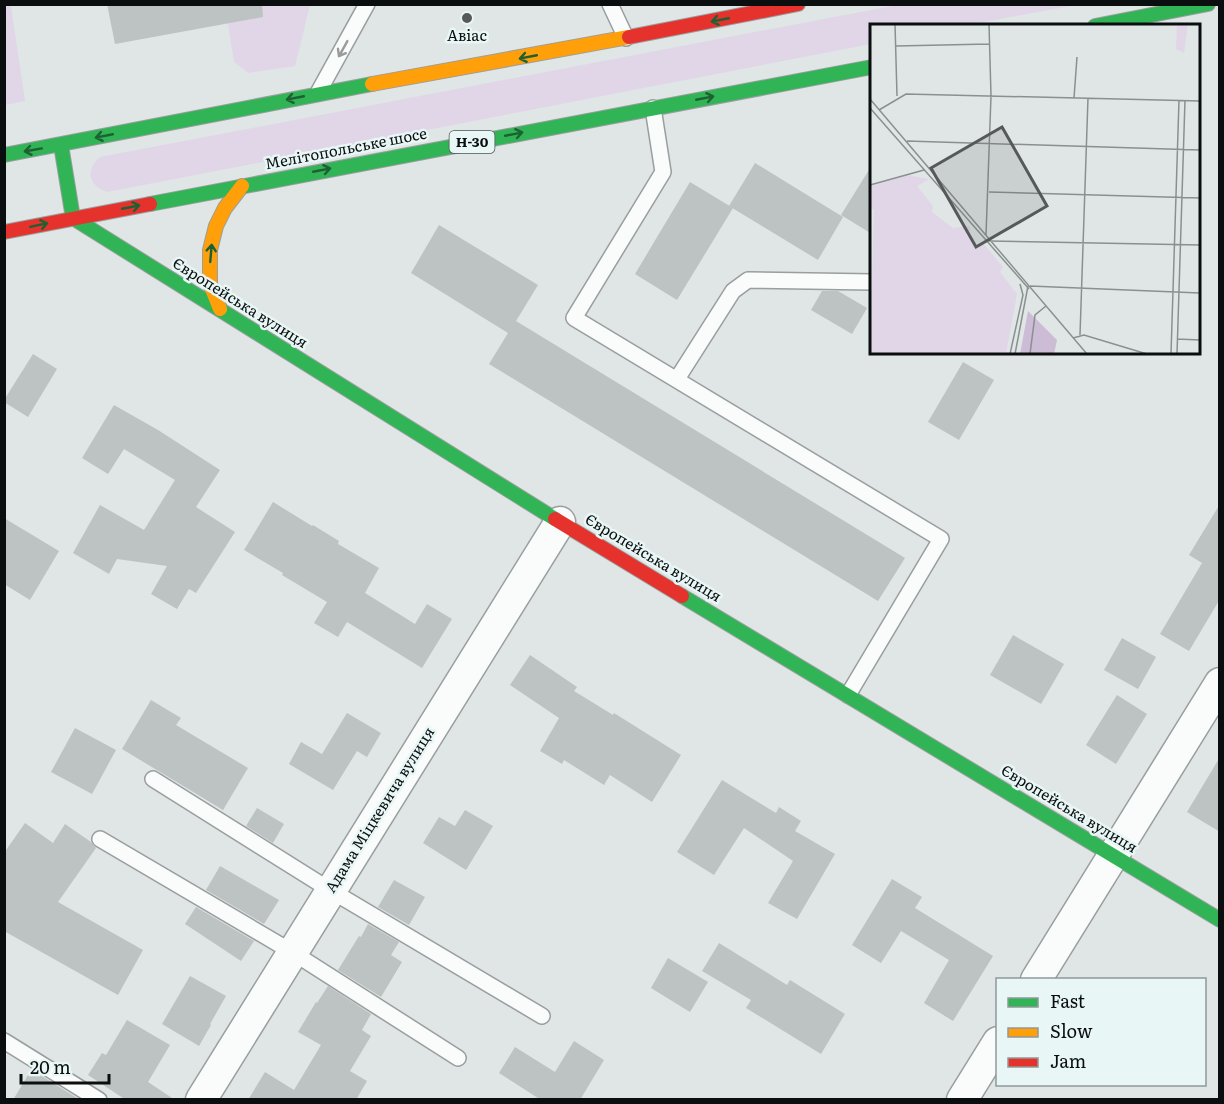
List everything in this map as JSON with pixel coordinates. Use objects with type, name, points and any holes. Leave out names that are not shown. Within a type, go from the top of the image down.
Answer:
[{"type":"main road","points":[[4,155],[798,4]]},
{"type":"main road","points":[[1105,24],[1208,4]]},
{"type":"main road","name":"Мелітопольське шосе","points":[[4,232],[870,67]]},
{"type":"main road","points":[[61,145],[73,218]]},
{"type":"main road","points":[[220,309],[210,284],[210,250],[216,226],[225,208],[242,186]]},
{"type":"main road","name":"Європейська вулиця","points":[[73,218],[560,522],[1220,920]]},
{"type":"street","name":"Адама Міцкевича вулиця","points":[[201,1100],[560,522]]},
{"type":"street","points":[[1037,978],[1220,684]]},
{"type":"street","points":[[962,1100],[996,1045]]},
{"type":"lane","points":[[318,94],[367,4]]},
{"type":"lane","points":[[610,4],[626,38]]},
{"type":"lane","points":[[652,108],[663,172],[574,318],[940,539],[848,695]]},
{"type":"lane","points":[[677,379],[733,291],[748,280],[870,282]]},
{"type":"lane","points":[[153,779],[330,890],[542,1016]]},
{"type":"lane","points":[[100,838],[292,952],[458,1058]]},
{"type":"lane","points":[[4,1041],[99,1100]]},
{"type":"shaded area","points":[[5,4],[19,5],[11,6],[25,101],[5,105]]},
{"type":"shaded area","points":[[225,5],[310,5],[295,66],[248,73],[234,62]]},
{"type":"shaded area","points":[[897,5],[1076,5],[973,24],[870,24],[870,44],[107,192],[96,185],[91,177],[92,167],[100,157]]},
{"type":"building","points":[[107,4],[262,4],[263,17],[115,44]]},
{"type":"building","points":[[755,163],[843,217],[818,260],[729,206]]},
{"type":"building","points":[[870,168],[870,233],[841,215]]},
{"type":"building","points":[[690,182],[733,208],[677,300],[635,274]]},
{"type":"building","points":[[439,225],[538,285],[516,321],[905,558],[878,601],[489,364],[508,333],[411,273]]},
{"type":"building","points":[[822,291],[838,291],[867,308],[852,334],[811,310]]},
{"type":"building","points":[[33,354],[57,369],[28,417],[4,400]]},
{"type":"building","points":[[963,362],[994,380],[959,440],[928,422]]},
{"type":"building","points":[[114,405],[220,470],[196,507],[235,532],[196,593],[189,589],[177,609],[151,594],[167,566],[117,559],[109,574],[73,553],[100,505],[144,530],[175,480],[124,449],[108,474],[82,458]]},
{"type":"building","points":[[273,502],[379,568],[365,593],[415,624],[427,604],[452,619],[422,668],[347,622],[338,637],[314,623],[327,602],[244,550]]},
{"type":"building","points":[[1220,504],[1220,599],[1189,651],[1160,634],[1202,563],[1189,555]]},
{"type":"building","points":[[4,518],[59,551],[30,600],[4,584]]},
{"type":"building","points":[[1013,635],[1064,664],[1041,704],[990,675]]},
{"type":"building","points":[[1122,638],[1156,657],[1138,689],[1104,670]]},
{"type":"building","points":[[530,655],[577,687],[574,691],[681,755],[652,802],[610,775],[604,785],[564,760],[562,764],[540,751],[559,718],[510,685]]},
{"type":"building","points":[[1117,695],[1147,714],[1116,764],[1086,745]]},
{"type":"building","points":[[151,700],[181,718],[176,725],[248,768],[223,810],[122,749]]},
{"type":"building","points":[[347,713],[381,733],[367,757],[357,751],[333,790],[289,764],[301,742],[322,754]]},
{"type":"building","points":[[75,728],[116,750],[92,794],[51,772]]},
{"type":"building","points":[[1220,757],[1220,832],[1187,812]]},
{"type":"building","points":[[722,780],[776,813],[779,807],[801,821],[795,831],[835,854],[797,919],[768,903],[793,861],[744,828],[714,875],[677,852]]},
{"type":"building","points":[[257,808],[284,824],[273,843],[246,826]]},
{"type":"building","points":[[465,810],[493,826],[466,870],[423,843],[439,817],[455,826]]},
{"type":"building","points":[[25,823],[53,843],[65,824],[96,848],[58,902],[143,950],[118,995],[4,931],[4,853]]},
{"type":"building","points":[[220,866],[279,900],[264,924],[206,890]]},
{"type":"building","points":[[892,879],[922,897],[915,908],[993,956],[953,1021],[924,1003],[949,960],[901,931],[881,963],[852,945]]},
{"type":"building","points":[[394,880],[425,897],[409,925],[378,907]]},
{"type":"building","points":[[196,907],[254,941],[241,961],[185,924]]},
{"type":"building","points":[[368,924],[399,942],[391,955],[402,962],[381,997],[338,970]]},
{"type":"building","points":[[719,943],[787,985],[790,980],[845,1014],[821,1054],[746,1008],[751,1000],[702,971]]},
{"type":"building","points":[[668,958],[708,982],[690,1012],[651,988]]},
{"type":"building","points":[[190,976],[226,996],[199,1046],[162,1024]]},
{"type":"building","points":[[328,986],[371,1014],[362,1030],[371,1036],[350,1071],[367,1081],[356,1100],[248,1100],[265,1072],[294,1090],[321,1045],[298,1032]]},
{"type":"building","points":[[127,1020],[170,1045],[148,1082],[175,1100],[126,1100],[88,1075],[102,1053],[106,1055]]},
{"type":"building","points":[[574,1041],[604,1060],[580,1100],[541,1100],[499,1073],[515,1047],[555,1072]]},
{"type":"building","points":[[31,1070],[45,1078],[80,1100],[13,1100]]},
{"type":"traffic: fast","points":[[1105,24],[1208,4]]},
{"type":"traffic: fast","points":[[150,204],[870,67]]},
{"type":"traffic: fast","points":[[4,155],[372,84]]},
{"type":"traffic: fast","points":[[61,145],[73,218],[555,519]]},
{"type":"traffic: fast","points":[[682,596],[1220,920]]},
{"type":"traffic: slow","points":[[372,84],[629,37]]},
{"type":"traffic: slow","points":[[220,309],[210,284],[210,250],[216,226],[225,208],[242,186]]},
{"type":"traffic: jam","points":[[629,37],[798,4]]},
{"type":"traffic: jam","points":[[4,232],[150,204]]},
{"type":"traffic: jam","points":[[555,519],[682,596]]},
{"type":"place","name":"Авіас","points":[[467,18]]}]
